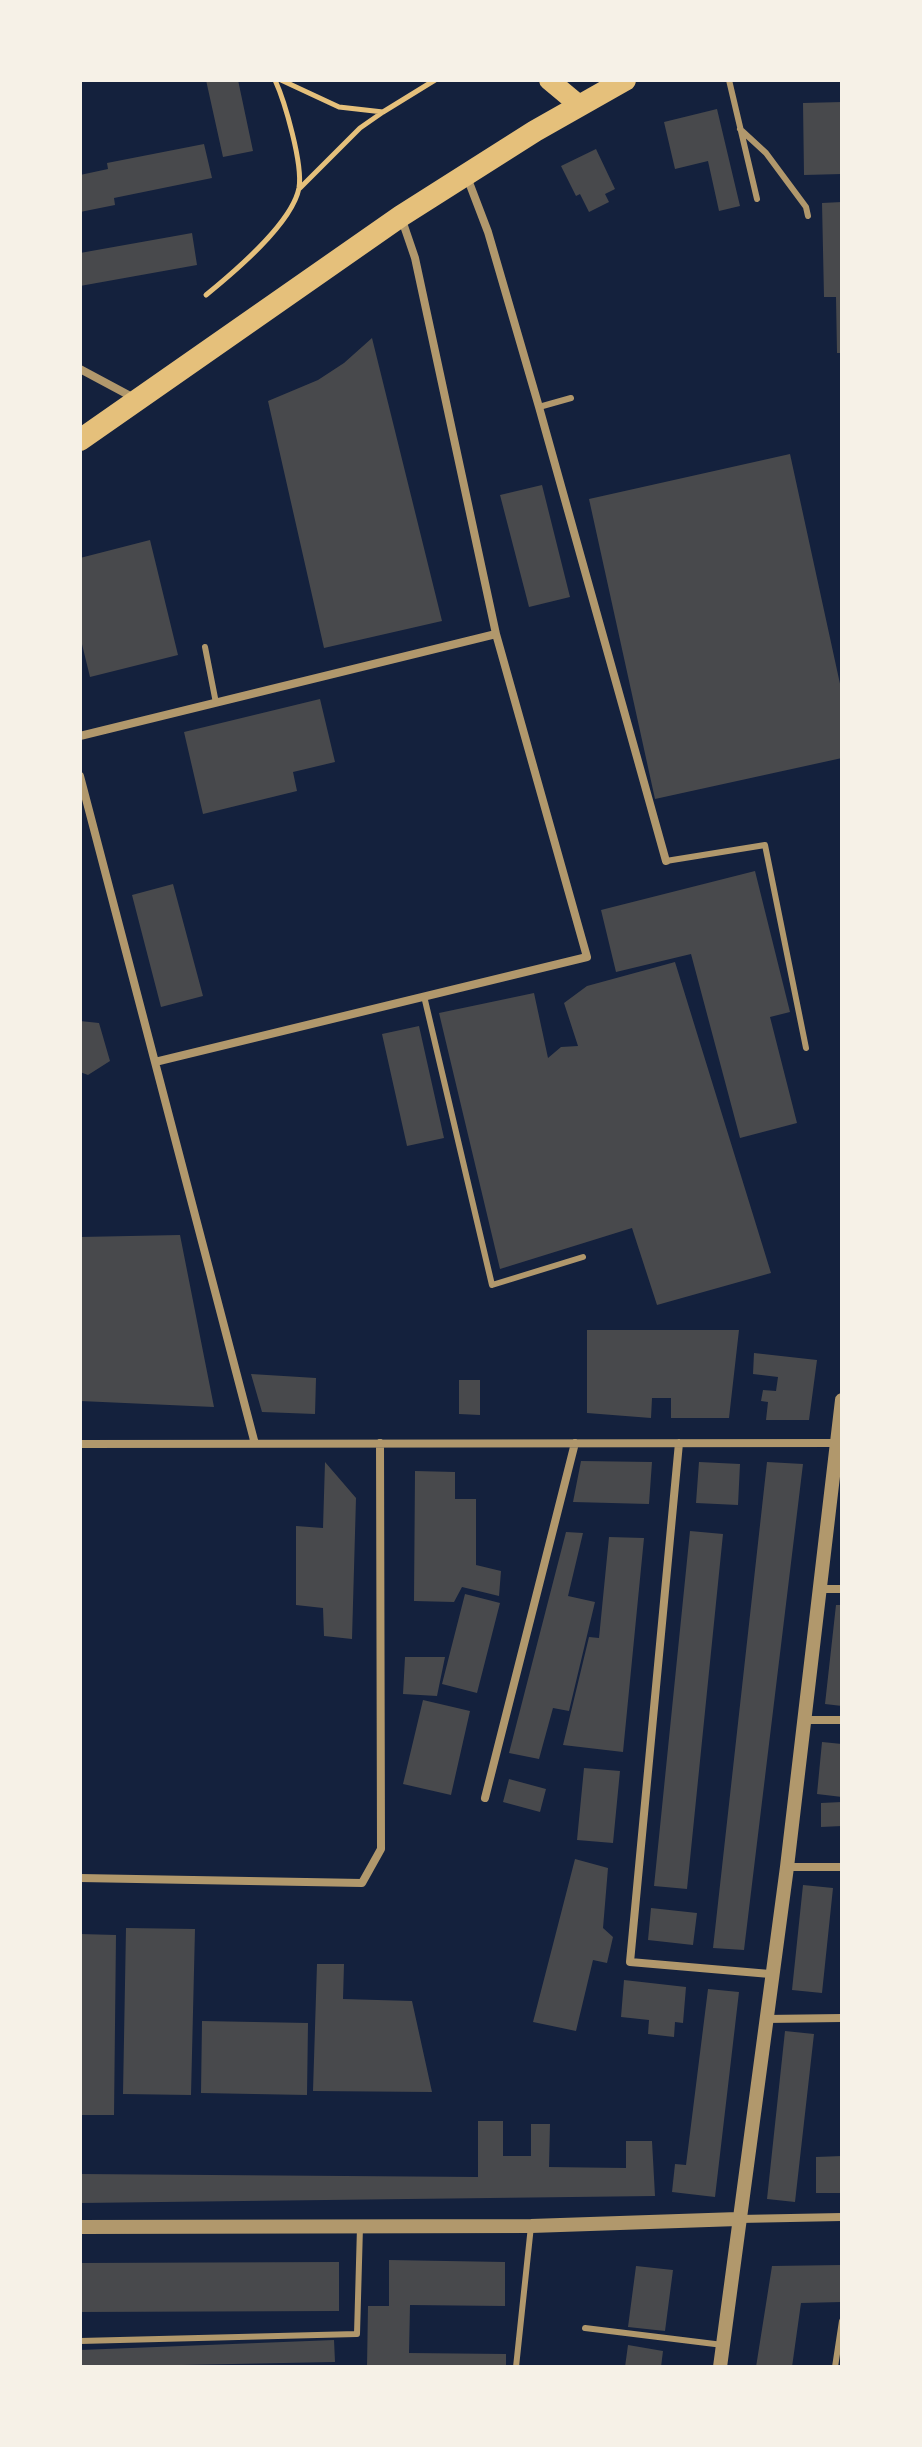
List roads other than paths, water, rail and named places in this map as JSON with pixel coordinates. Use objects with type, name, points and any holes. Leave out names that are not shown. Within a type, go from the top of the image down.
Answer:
[{"type":"highway","points":[[80,440],[401,216],[603,88]]},
{"type":"main road","points":[[549,80],[603,88]]},
{"type":"main road","points":[[571,80],[603,88]]},
{"type":"street","points":[[466,176],[488,232],[666,861]]},
{"type":"street","points":[[155,1062],[587,957],[496,634],[415,258],[401,216]]},
{"type":"street","points":[[80,369],[137,399]]},
{"type":"street","points":[[80,736],[496,634]]},
{"type":"street","points":[[80,776],[255,1444]]},
{"type":"street","points":[[720,2367],[770,1974],[787,1867],[840,1443],[842,1400]]},
{"type":"street","points":[[80,1878],[362,1883],[381,1849],[380,1443]]},
{"type":"street","points":[[485,1798],[575,1443]]},
{"type":"street","points":[[679,1443],[630,1962],[770,1974]]},
{"type":"street","points":[[80,1444],[840,1443]]},
{"type":"street","points":[[820,1589],[842,1589]]},
{"type":"street","points":[[805,1720],[842,1720]]},
{"type":"street","points":[[787,1867],[842,1867]]},
{"type":"street","points":[[765,2019],[842,2018]]},
{"type":"street","points":[[80,2227],[531,2226],[842,2217]]},
{"type":"lane","points":[[729,80],[757,199]]},
{"type":"lane","points":[[740,129],[766,153],[806,207],[808,216]]},
{"type":"lane","points":[[539,407],[571,398]]},
{"type":"lane","points":[[205,647],[216,703]]},
{"type":"lane","points":[[666,861],[765,845],[806,1048]]},
{"type":"lane","points":[[424,996],[492,1285],[583,1257]]},
{"type":"lane","points":[[516,2367],[531,2226]]},
{"type":"lane","points":[[80,2341],[357,2334],[360,2227]]},
{"type":"lane","points":[[835,2367],[842,2321]]},
{"type":"lane","points":[[585,2328],[723,2345]]}]
